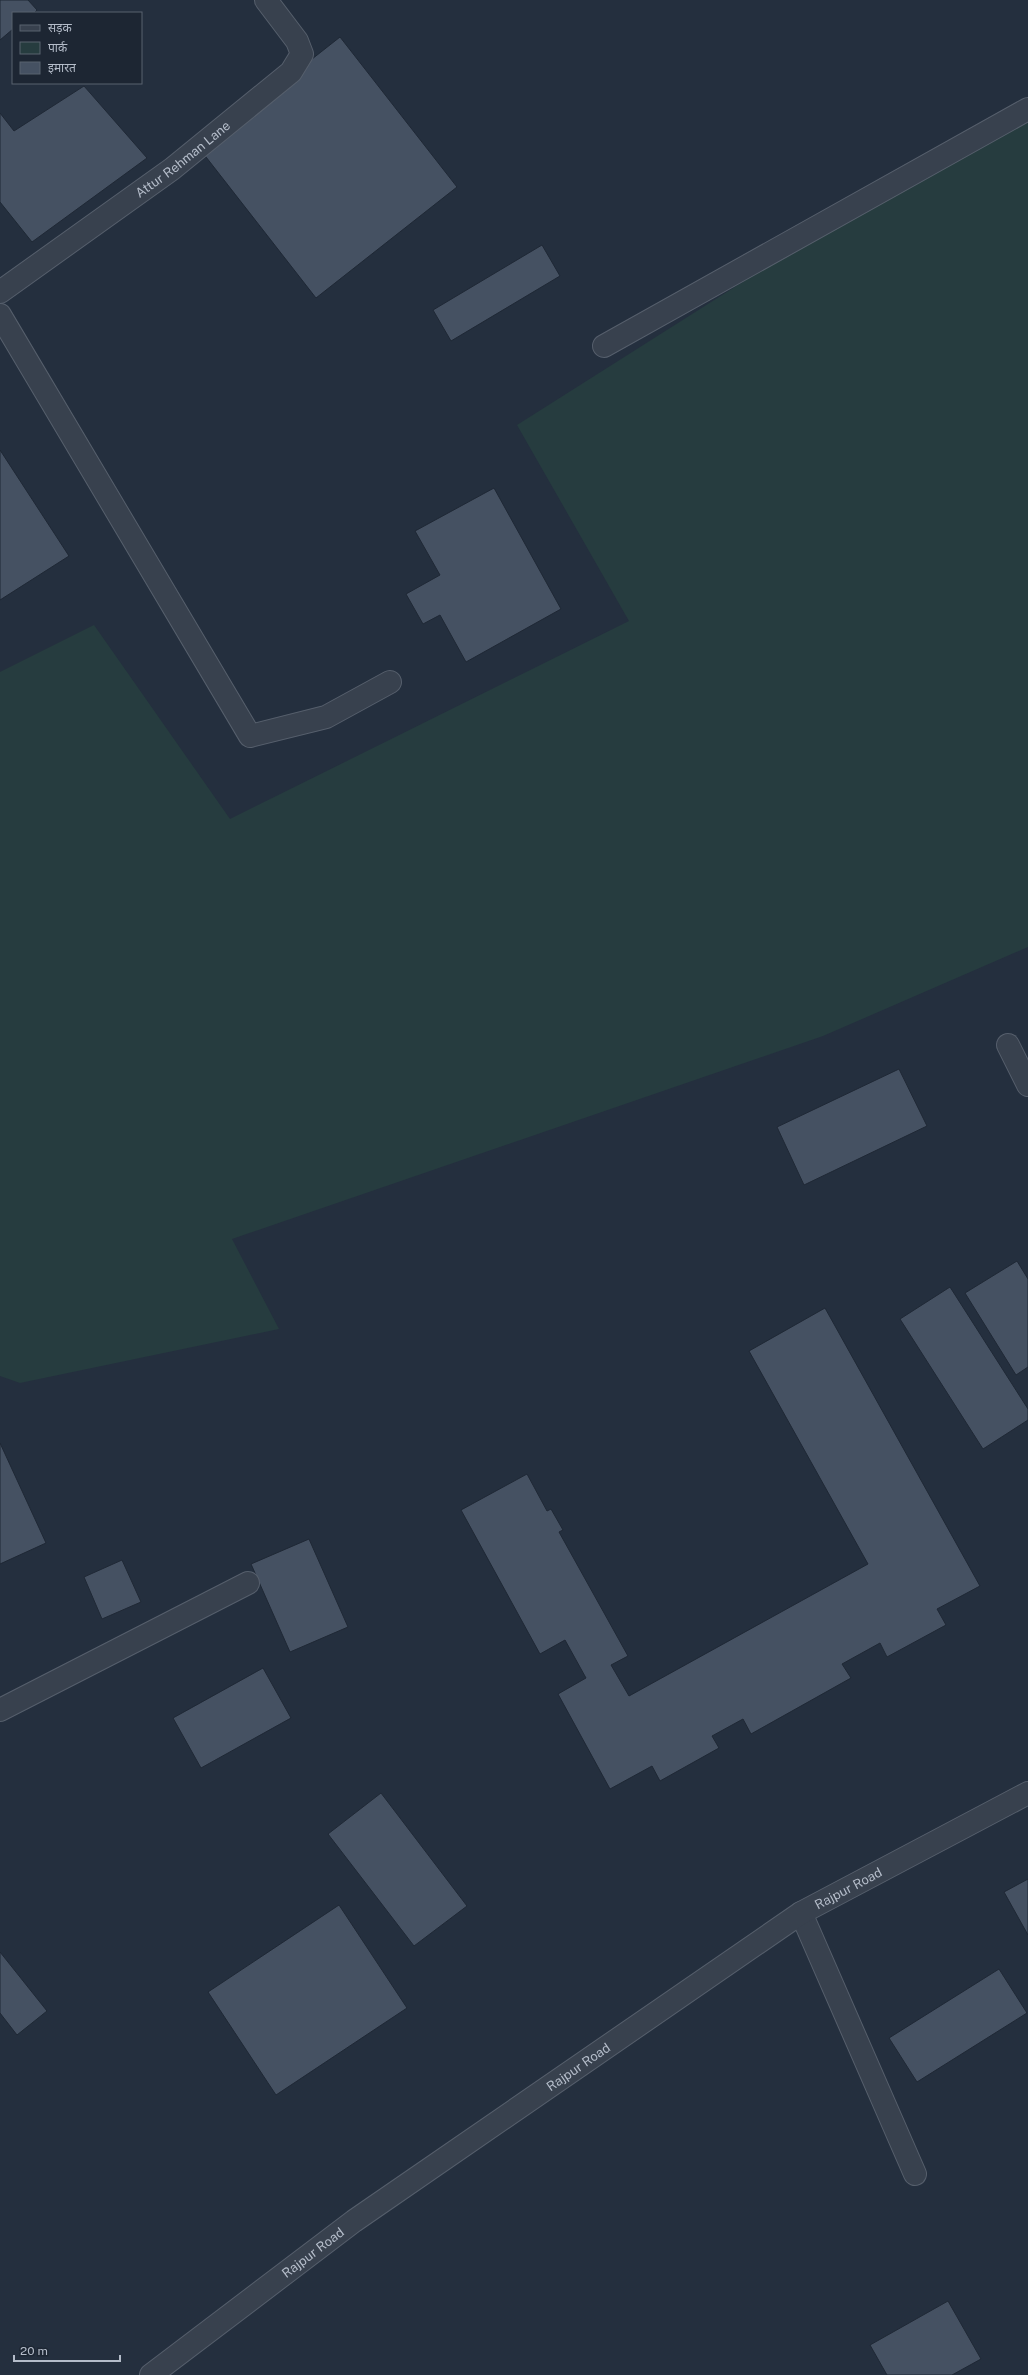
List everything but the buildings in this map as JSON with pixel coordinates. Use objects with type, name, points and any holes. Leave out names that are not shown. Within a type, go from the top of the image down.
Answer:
[{"type":"street","name":"Attur Rehman Lane","points":[[0,292],[172,169],[291,72],[302,54],[297,41],[266,0]]},
{"type":"street","points":[[604,346],[1028,109]]},
{"type":"street","points":[[0,315],[250,736],[326,717],[390,682]]},
{"type":"street","points":[[1008,1045],[1028,1085]]},
{"type":"street","points":[[0,1710],[248,1583]]},
{"type":"street","name":"Rajpur Road","points":[[151,2375],[354,2220],[801,1913],[1028,1793]]},
{"type":"street","points":[[801,1913],[915,2174]]},
{"type":"green space","points":[[1028,123],[1028,947],[823,1036],[232,1239],[279,1329],[20,1383],[0,1376],[0,672],[94,625],[230,819],[629,621],[517,425],[907,178]]}]
